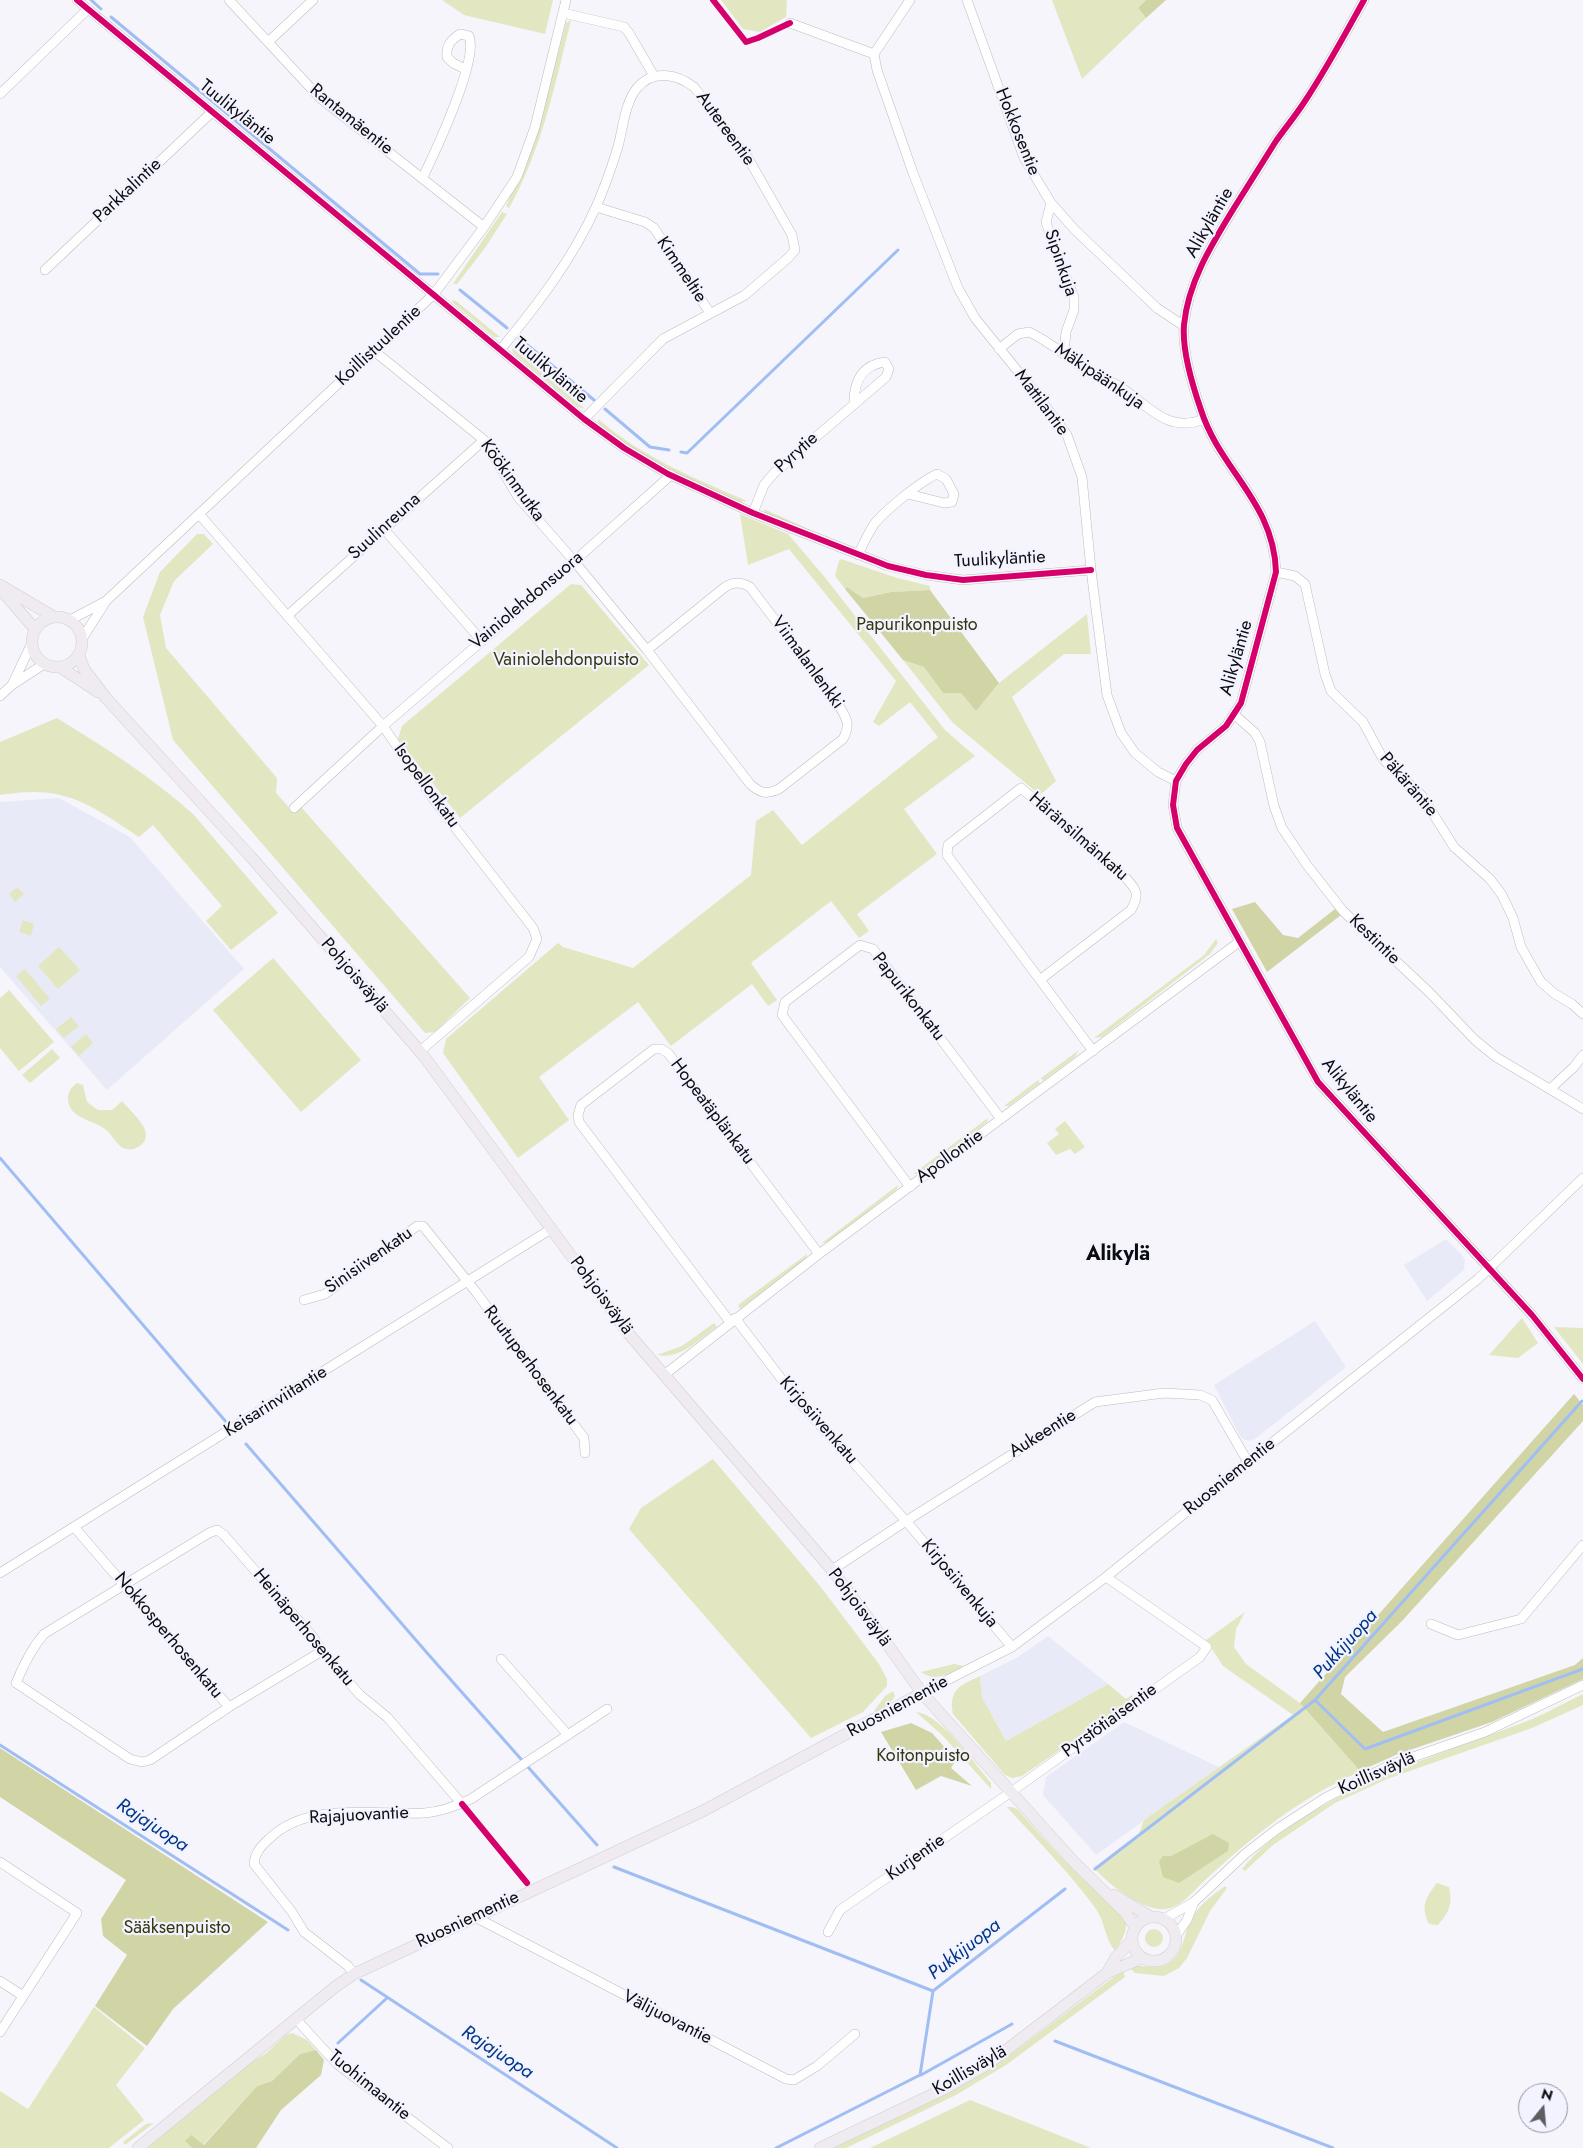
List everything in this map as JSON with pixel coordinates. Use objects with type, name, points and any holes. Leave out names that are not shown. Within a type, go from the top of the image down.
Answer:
[{"type":"main road","points":[[0,587],[54,617],[70,620],[80,632],[82,639],[79,655],[67,665],[60,667],[44,664],[31,645],[35,629],[46,619],[54,617]]},
{"type":"main road","points":[[0,587],[35,629]]},
{"type":"main road","name":"Pohjoisväylä","points":[[79,655],[84,669],[106,698],[269,877],[419,1052],[628,1333],[832,1570],[922,1693],[1072,1861],[1125,1912],[1135,1927]]},
{"type":"main road","name":"Pohjoisväylä","points":[[60,667],[106,698]]},
{"type":"main road","name":"Ruosniementie","points":[[138,2148],[354,1974],[703,1811],[922,1693]]},
{"type":"main road","name":"Pohjoisväylä","points":[[1103,1889],[1151,1917]]},
{"type":"main road","points":[[1151,1917],[1164,1919],[1174,1929],[1176,1936],[1174,1948],[1166,1958],[1154,1961],[1142,1958],[1133,1947],[1132,1940],[1135,1927],[1139,1922],[1151,1917]]},
{"type":"main road","name":"Koillisväylä","points":[[1107,1973],[1116,1957],[1132,1940]]},
{"type":"main road","name":"Koillisväylä","points":[[820,2148],[946,2088],[988,2064],[1107,1973],[1142,1958]]},
{"type":"street","name":"Tuulikyläntie","points":[[77,0],[584,419],[624,448],[671,475],[753,513],[858,555],[888,566],[926,576],[963,580],[1091,570]]},
{"type":"street","name":"Rantamäentie","points":[[229,0],[320,98],[484,227]]},
{"type":"street","points":[[268,42],[313,0]]},
{"type":"street","name":"Koillistuulentie","points":[[82,639],[106,601],[434,294],[484,227],[517,177],[535,128],[566,0]]},
{"type":"street","points":[[790,23],[874,54],[910,0]]},
{"type":"street","name":"Hokkosentie","points":[[967,0],[1024,158],[1051,203],[1075,230],[1157,308],[1184,326]]},
{"type":"street","name":"Alikyläntie","points":[[1364,0],[1305,102],[1276,141],[1204,258],[1192,287],[1184,326],[1192,383],[1204,419],[1215,442],[1260,509],[1276,554],[1276,572],[1241,703],[1235,715],[1226,726],[1198,750],[1186,764],[1176,781],[1174,805],[1177,828],[1318,1082],[1490,1268]]},
{"type":"street","points":[[0,94],[88,9]]},
{"type":"street","points":[[501,349],[561,271],[596,207],[617,149],[628,106],[637,88],[654,76],[624,27],[563,13]]},
{"type":"street","name":"Mattilantie","points":[[874,54],[877,70],[913,173],[958,288],[975,318],[1067,435],[1082,477],[1091,570],[1107,695],[1121,733],[1135,753],[1146,764],[1176,781]]},
{"type":"street","points":[[423,178],[445,131],[465,69]]},
{"type":"street","name":"Autereentie","points":[[584,419],[663,339],[745,295],[795,250],[792,235],[748,158],[694,87],[683,79],[670,75],[654,76]]},
{"type":"street","name":"Parkkalintie","points":[[45,270],[212,112]]},
{"type":"street","name":"Sipinkuja","points":[[1051,203],[1046,222],[1054,250],[1074,297],[1074,310],[1066,332],[1064,352]]},
{"type":"street","name":"Kimmeltie","points":[[596,207],[645,222],[654,228],[710,313]]},
{"type":"street","name":"Mäkipäänkuja","points":[[999,350],[1018,334],[1028,332],[1064,352],[1082,367],[1123,388],[1148,410],[1173,423],[1197,422],[1204,419]]},
{"type":"street","name":"Köökinmutka","points":[[374,351],[484,440],[518,497],[574,561]]},
{"type":"street","name":"Pyrytie","points":[[753,513],[764,485],[774,473],[886,377],[889,369],[885,362],[874,364],[858,379],[854,390],[854,403]]},
{"type":"street","name":"Suulinreuna","points":[[287,616],[383,528],[484,440]]},
{"type":"street","points":[[858,555],[875,523],[908,494],[927,478],[937,474],[946,479],[954,494],[952,502],[944,503],[908,494]]},
{"type":"street","name":"Vainiolehdonsuora","points":[[294,808],[480,640],[574,561],[671,475]]},
{"type":"street","name":"Isopellonkatu","points":[[199,514],[383,726],[436,803],[534,928],[536,939],[529,957],[419,1052]]},
{"type":"street","points":[[383,528],[480,640]]},
{"type":"street","name":"Viimalanlenkki","points":[[574,561],[647,650],[750,784],[759,792],[770,793],[779,789],[843,739],[847,732],[848,721],[837,702],[750,587],[745,584],[731,583],[725,586],[647,650]]},
{"type":"street","name":"Päkäräntie","points":[[1276,572],[1295,576],[1305,584],[1325,674],[1331,691],[1364,722],[1383,759],[1422,796],[1454,846],[1490,879],[1502,895],[1513,918],[1521,947],[1541,982],[1583,1014]]},
{"type":"street","name":"Koillistuulentie","points":[[70,620],[106,601]]},
{"type":"street","points":[[12,685],[31,645]]},
{"type":"street","points":[[0,696],[12,685],[44,664]]},
{"type":"street","name":"Kestintie","points":[[1235,715],[1255,734],[1260,742],[1274,806],[1282,828],[1307,865],[1344,911],[1430,993],[1475,1040],[1496,1057],[1583,1109]]},
{"type":"street","name":"Häränsilmänkatu","points":[[1041,979],[1131,910],[1137,900],[1136,888],[1021,788],[948,845],[947,855],[1093,1051]]},
{"type":"street","name":"Apollontie","points":[[664,1375],[732,1320],[819,1254],[1239,942]]},
{"type":"street","name":"Papurikonkatu","points":[[910,1187],[782,1015],[785,1002],[860,945],[874,949],[1002,1119]]},
{"type":"street","name":"Hopeatäplänkatu","points":[[732,1320],[579,1122],[578,1115],[581,1105],[654,1049],[661,1049],[668,1053],[819,1254]]},
{"type":"street","points":[[1550,1089],[1574,1067],[1583,1055]]},
{"type":"street","name":"Ruosniementie","points":[[922,1693],[1012,1647],[1106,1578],[1478,1279],[1583,1178]]},
{"type":"street","name":"Sinisiivenkatu","points":[[304,1300],[325,1294],[417,1226],[423,1226],[433,1236],[467,1282]]},
{"type":"street","name":"Keisarinviitantie","points":[[0,1573],[75,1528],[551,1229]]},
{"type":"street","points":[[1490,1268],[1532,1315],[1583,1378]]},
{"type":"street","name":"Ruutuperhosenkatu","points":[[467,1282],[584,1438],[585,1453]]},
{"type":"street","name":"Kirjosiivenkatu","points":[[732,1320],[799,1402],[906,1521]]},
{"type":"street","name":"Aukeentie","points":[[832,1570],[1095,1402],[1164,1393],[1200,1395],[1212,1400],[1248,1462]]},
{"type":"street","name":"Kirjosiivenkuja","points":[[906,1521],[1012,1647]]},
{"type":"street","name":"Nokkosperhosenkatu","points":[[75,1528],[229,1708],[322,1651]]},
{"type":"street","name":"Heinäperhosenkatu","points":[[124,1584],[217,1530],[224,1535],[314,1638],[322,1651],[360,1695],[386,1717],[462,1804]]},
{"type":"street","points":[[1431,1624],[1458,1635],[1521,1619],[1583,1545]]},
{"type":"street","name":"Pyrstötiaisentie","points":[[1011,1792],[1200,1656],[1207,1648],[1106,1578]]},
{"type":"street","points":[[124,1584],[44,1634],[36,1643],[16,1683],[130,1759],[142,1762],[150,1760],[229,1708]]},
{"type":"street","points":[[500,1659],[568,1735]]},
{"type":"street","name":"Koillisväylä","points":[[1164,1919],[1194,1902],[1245,1854],[1277,1829],[1325,1798],[1390,1765],[1484,1732],[1583,1685]]},
{"type":"street","name":"Rajajuovantie","points":[[354,1974],[348,1966],[304,1932],[292,1912],[254,1864],[254,1855],[272,1836],[294,1821],[312,1816],[424,1813],[446,1810],[462,1804],[471,1800],[607,1709]]},
{"type":"street","name":"Kurjentie","points":[[828,1932],[840,1910],[1011,1792]]},
{"type":"street","points":[[0,1862],[77,1913],[0,2032]]},
{"type":"street","name":"Koillisväylä","points":[[1176,1936],[1187,1920],[1194,1902]]},
{"type":"street","name":"Välijuovantie","points":[[474,1917],[786,2079],[794,2080],[817,2066],[855,2034]]},
{"type":"street","points":[[0,1981],[23,1996]]},
{"type":"street","name":"Tuohimaantie","points":[[296,2019],[337,2064],[448,2148]]},
{"type":"shaded area","points":[[59,798],[130,837],[244,969],[107,1090],[0,967],[0,802]]},
{"type":"shaded area","points":[[1446,1239],[1465,1260],[1464,1270],[1427,1301],[1404,1265]]},
{"type":"shaded area","points":[[1315,1321],[1346,1367],[1255,1439],[1250,1441],[1243,1439],[1214,1385]]},
{"type":"shaded area","points":[[1048,1636],[1108,1684],[1006,1741],[982,1697],[980,1676],[1018,1657]]},
{"type":"shaded area","points":[[1124,1722],[1219,1767],[1096,1855],[1043,1795],[1046,1777]]},
{"type":"green space","points":[[442,0],[553,0],[545,34],[464,15]]},
{"type":"green space","points":[[721,0],[787,0],[786,17],[760,32],[743,29]]},
{"type":"green space","points":[[1052,0],[1146,0],[1138,8],[1146,18],[1082,79]]},
{"type":"green space","points":[[1146,0],[1166,0],[1146,18],[1138,8]]},
{"type":"green space","points":[[571,20],[539,140],[509,208],[506,206],[535,141],[566,23]]},
{"type":"green space","points":[[502,212],[507,214],[485,248],[457,284],[453,284]]},
{"type":"green space","points":[[453,300],[500,337],[494,337],[452,302]]},
{"type":"green space","points":[[512,348],[585,409],[578,407],[513,353]]},
{"type":"green space","points":[[598,419],[633,445],[669,466],[747,501],[740,502],[684,477],[648,458],[614,437],[598,424]]},
{"type":"green space","points":[[764,509],[833,540],[765,513]]},
{"type":"green space","points":[[740,514],[788,534],[823,575],[945,730],[975,756],[904,809],[937,854],[857,914],[869,931],[859,938],[831,901],[751,963],[777,1000],[768,1006],[752,984],[671,1046],[638,1002],[539,1077],[569,1120],[518,1158],[443,1053],[446,1039],[558,943],[563,947],[633,968],[751,875],[756,821],[773,810],[802,845],[938,737],[910,702],[879,726],[873,722],[896,681],[789,549],[748,565]]},
{"type":"green space","points":[[197,534],[204,534],[213,544],[174,581],[160,615],[166,648],[277,778],[276,793],[293,812],[301,807],[470,998],[435,1032],[425,1033],[173,740],[143,617],[160,572]]},
{"type":"green space","points":[[841,559],[897,578],[930,586],[930,590],[891,592],[863,598],[847,587],[845,589],[835,576]]},
{"type":"green space","name":"Vainiolehdonpuisto","points":[[571,584],[581,585],[649,665],[460,818],[398,739],[402,726]]},
{"type":"green space","name":"Papurikonpuisto","points":[[847,587],[863,598],[891,592],[930,590],[999,683],[976,711],[961,693],[943,693],[924,667],[903,660],[845,589]]},
{"type":"green space","points":[[1087,614],[1091,654],[1064,654],[1012,697],[1056,781],[1040,795],[953,723],[903,660],[924,667],[943,693],[961,693],[976,710],[999,683]]},
{"type":"green space","points":[[57,718],[144,775],[193,814],[278,913],[231,950],[206,921],[222,906],[153,825],[139,837],[89,806],[59,794],[22,792],[0,795],[0,742]]},
{"type":"green space","points":[[17,887],[24,894],[15,902],[9,894]]},
{"type":"green space","points":[[1255,902],[1283,935],[1298,938],[1335,909],[1341,915],[1267,972],[1232,909]]},
{"type":"green space","points":[[23,920],[34,924],[31,936],[19,932]]},
{"type":"green space","points":[[1216,939],[1218,943],[1210,954],[1102,1037],[1094,1038],[1204,955]]},
{"type":"green space","points":[[59,947],[80,970],[58,989],[38,966]]},
{"type":"green space","points":[[273,958],[361,1060],[301,1112],[213,1010]]},
{"type":"green space","points":[[25,969],[50,999],[41,1006],[16,976]]},
{"type":"green space","points":[[9,990],[54,1042],[19,1071],[0,1048],[0,998]]},
{"type":"green space","points":[[71,1017],[79,1026],[64,1038],[56,1029]]},
{"type":"green space","points":[[86,1034],[93,1043],[79,1056],[71,1047]]},
{"type":"green space","points":[[52,1049],[60,1058],[30,1083],[22,1075]]},
{"type":"green space","points":[[1079,1050],[1075,1057],[1043,1081],[1041,1078]]},
{"type":"green space","points":[[1038,1080],[1040,1083],[1009,1106],[1004,1106]]},
{"type":"green space","points":[[77,1083],[83,1085],[87,1102],[98,1110],[112,1110],[122,1101],[142,1124],[146,1136],[144,1142],[135,1149],[123,1148],[105,1129],[72,1111],[68,1099],[70,1090]]},
{"type":"green space","points":[[988,1118],[987,1122],[920,1174],[913,1174]]},
{"type":"green space","points":[[1065,1121],[1085,1147],[1075,1154],[1070,1149],[1056,1155],[1047,1143],[1059,1134],[1055,1129]]},
{"type":"green space","points":[[898,1185],[897,1189],[829,1242],[822,1243]]},
{"type":"green space","points":[[807,1254],[806,1259],[740,1309],[738,1305]]},
{"type":"green space","points":[[1522,1318],[1538,1343],[1518,1358],[1489,1355]]},
{"type":"green space","points":[[714,1323],[717,1327],[681,1352],[665,1356],[657,1355],[682,1346]]},
{"type":"green space","points":[[1554,1327],[1583,1328],[1583,1364]]},
{"type":"green space","points":[[1574,1394],[1583,1405],[1583,1421],[1402,1621],[1345,1677],[1341,1694],[1383,1732],[1575,1665],[1583,1658],[1583,1679],[1492,1722],[1398,1754],[1360,1771],[1300,1703]]},
{"type":"green space","points":[[713,1459],[820,1586],[879,1664],[887,1679],[887,1686],[863,1712],[811,1738],[629,1529],[641,1508]]},
{"type":"green space","points":[[1245,1612],[1236,1629],[1234,1647],[1246,1664],[1300,1703],[1360,1771],[1317,1794],[1277,1820],[1240,1849],[1177,1905],[1166,1909],[1147,1906],[1117,1889],[1095,1869],[1138,1836],[1144,1820],[1293,1715],[1223,1666],[1206,1640]]},
{"type":"green space","points":[[954,1664],[964,1666],[938,1677],[932,1677],[921,1672]]},
{"type":"green space","points":[[980,1676],[982,1697],[1006,1741],[1108,1684],[1126,1699],[1132,1695],[1134,1699],[1022,1776],[1012,1778],[1005,1775],[953,1714],[952,1699],[954,1693],[962,1685]]},
{"type":"green space","points":[[893,1691],[895,1696],[890,1703],[876,1713],[874,1711],[885,1696]]},
{"type":"green space","points":[[1583,1694],[1583,1705],[1532,1728],[1387,1779],[1335,1803],[1273,1845],[1245,1871],[1242,1869],[1269,1842],[1325,1804],[1378,1778],[1532,1719]]},
{"type":"green space","points":[[916,1712],[936,1721],[957,1741],[991,1783],[991,1789],[941,1734]]},
{"type":"green space","name":"Koitonpuisto","points":[[911,1723],[932,1733],[956,1760],[951,1768],[972,1786],[941,1776],[916,1790],[881,1732]]},
{"type":"green space","name":"Sääksenpuisto","points":[[0,1748],[268,1922],[173,2009],[147,2046],[95,2006],[127,1955],[103,1936],[101,1919],[126,1880],[0,1797]]},
{"type":"green space","points":[[1007,1807],[1017,1809],[1070,1866],[1121,1913],[1125,1919],[1126,1927],[1124,1936],[1115,1951],[1096,1909],[1064,1870]]},
{"type":"green space","points":[[1213,1834],[1229,1843],[1228,1851],[1179,1883],[1163,1877],[1159,1861],[1163,1856],[1171,1856]]},
{"type":"green space","points":[[1437,1883],[1449,1887],[1451,1899],[1445,1916],[1438,1925],[1429,1924],[1425,1912],[1425,1902]]},
{"type":"green space","points":[[1225,1886],[1227,1888],[1210,1911],[1187,1958],[1179,1968],[1164,1976],[1135,1973],[1129,1967],[1157,1967],[1173,1960],[1180,1950],[1195,1913],[1207,1900]]},
{"type":"green space","points":[[1154,1929],[1160,1932],[1163,1938],[1160,1944],[1154,1947],[1148,1944],[1145,1938],[1148,1932]]},
{"type":"green space","points":[[1123,1970],[1125,1977],[1006,2065],[956,2095],[846,2148],[832,2148],[944,2095],[1002,2061]]},
{"type":"green space","points":[[94,2007],[145,2048],[116,2085],[144,2120],[109,2148],[0,2148],[0,2091],[28,2109]]},
{"type":"green space","points":[[292,2033],[307,2040],[316,2050],[300,2054],[272,2081],[257,2086],[203,2145],[185,2141],[192,2148],[147,2148],[245,2066],[265,2054],[286,2035]]},
{"type":"green space","points":[[316,2050],[324,2060],[321,2075],[281,2110],[256,2148],[192,2148],[185,2141],[191,2135],[204,2145],[257,2086],[272,2081],[300,2054]]},
{"type":"green space","points":[[970,2100],[1091,2148],[870,2148]]},
{"type":"green space","points":[[154,2123],[125,2145],[123,2142],[146,2124]]},
{"type":"waterway","points":[[91,0],[101,9]]},
{"type":"waterway","points":[[111,17],[420,274],[438,274]]},
{"type":"waterway","points":[[681,452],[687,453],[898,250]]},
{"type":"waterway","points":[[460,290],[507,328]]},
{"type":"waterway","points":[[519,338],[594,400]]},
{"type":"waterway","points":[[605,409],[650,447],[669,450]]},
{"type":"waterway","points":[[0,1158],[227,1423]]},
{"type":"waterway","name":"Pukkijuopa","points":[[1095,1869],[1315,1700],[1582,1401]]},
{"type":"waterway","points":[[246,1444],[597,1845]]},
{"type":"waterway","points":[[1315,1700],[1365,1749],[1583,1669]]},
{"type":"waterway","name":"Rajajuopa","points":[[0,1745],[288,1930]]},
{"type":"waterway","points":[[614,1867],[933,1991]]},
{"type":"waterway","name":"Pukkijuopa","points":[[776,2148],[920,2075],[933,1991],[1065,1889]]},
{"type":"waterway","name":"Rajajuopa","points":[[361,1980],[617,2148]]},
{"type":"waterway","points":[[338,2043],[387,1998]]},
{"type":"waterway","points":[[921,2075],[1012,2024]]},
{"type":"waterway","points":[[1055,2041],[1333,2148]]},
{"type":"cycle path","points":[[77,0],[584,419],[624,448],[668,474],[753,513],[888,566],[926,575],[963,580],[1091,570]]},
{"type":"cycle path","points":[[713,0],[746,42],[790,23]]},
{"type":"cycle path","points":[[1364,0],[1313,89],[1276,141],[1217,235],[1202,264],[1186,309],[1184,325],[1186,356],[1201,410],[1220,451],[1245,487],[1266,526],[1273,547],[1276,572],[1241,703],[1226,726],[1197,750],[1186,764],[1176,781],[1173,805],[1177,828],[1318,1082],[1532,1315],[1583,1379]]},
{"type":"cycle path","points":[[462,1804],[527,1883]]},
{"type":"district","name":"Alikylä","points":[[1118,1255]]}]
